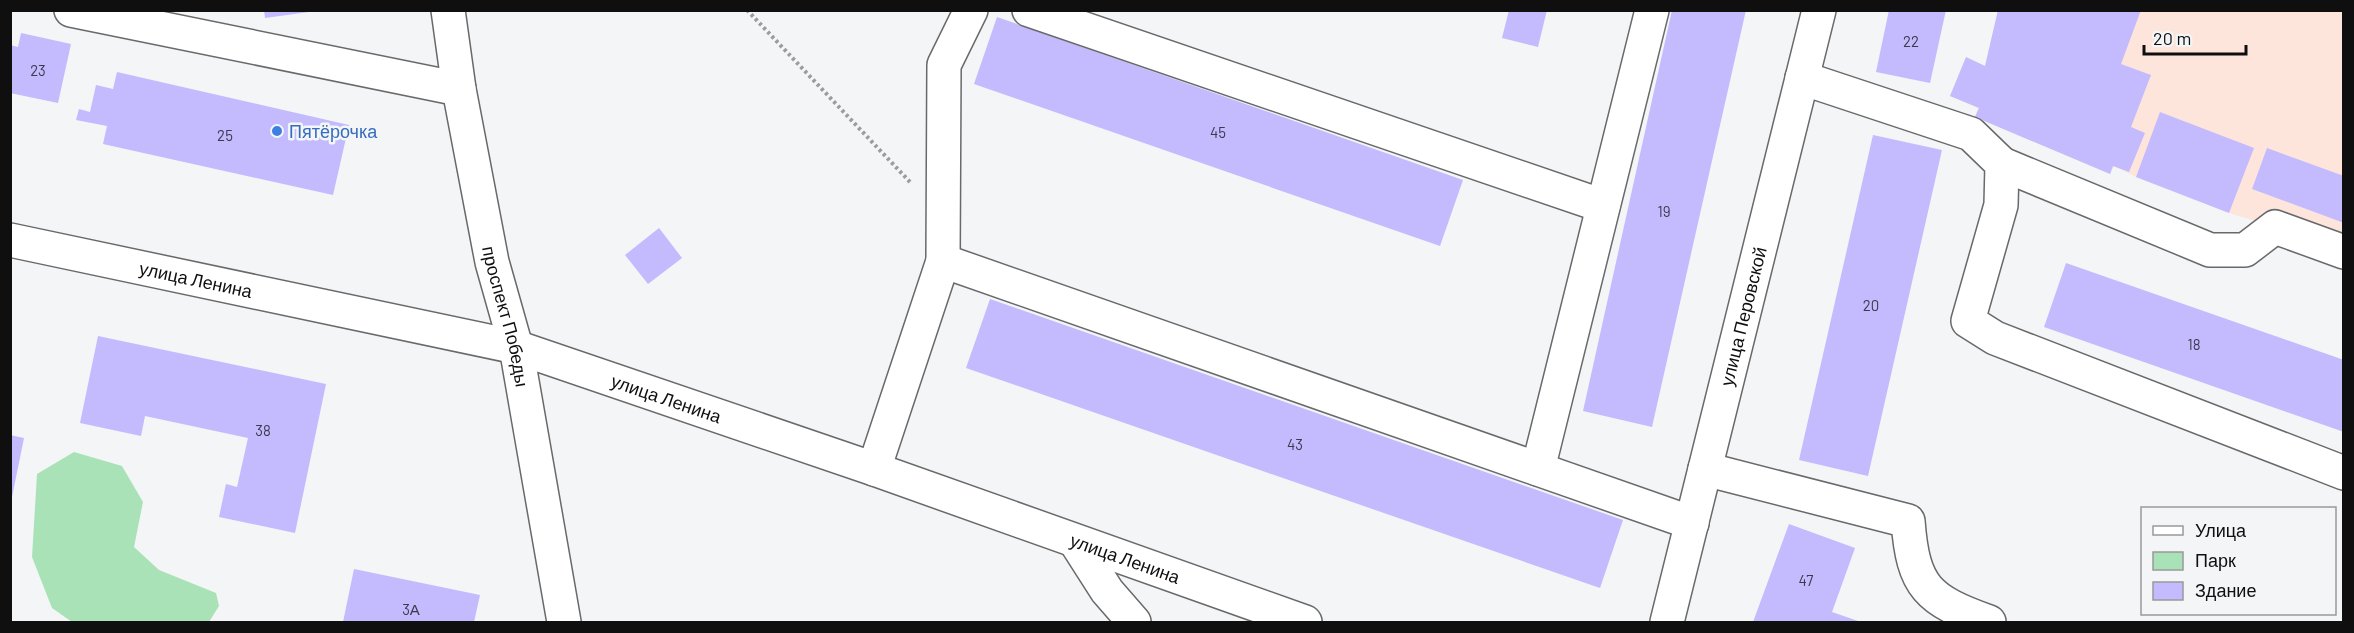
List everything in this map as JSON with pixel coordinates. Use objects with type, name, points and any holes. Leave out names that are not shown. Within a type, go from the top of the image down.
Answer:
[{"type":"street","points":[[71,10],[459,89]]},
{"type":"street","name":"проспект Победы","points":[[448,10],[459,89],[492,262],[516,347],[564,622]]},
{"type":"street","points":[[874,469],[943,261],[944,65],[971,10]]},
{"type":"street","points":[[1029,10],[1604,206]]},
{"type":"street","points":[[1538,469],[1652,10]]},
{"type":"street","name":"улица Перовской","points":[[1667,622],[1819,10]]},
{"type":"street","points":[[1802,78],[1971,134],[2002,164],[2210,250],[2245,250],[2275,227],[2343,252]]},
{"type":"street","points":[[2002,164],[2001,205],[1968,321],[2005,342],[2343,473]]},
{"type":"street","name":"улица Ленина","points":[[10,240],[516,347],[874,469],[1305,622]]},
{"type":"street","points":[[943,261],[1692,523]]},
{"type":"street","points":[[1705,469],[1908,521],[1910,546],[1921,584],[1953,609],[1989,622]]},
{"type":"street","points":[[1075,541],[1107,591],[1134,622]]},
{"type":"path","points":[[747,10],[943,218]]},
{"type":"shaded area","points":[[1998,11],[2343,11],[2343,248],[2229,213],[2136,177],[2114,166],[2110,174],[1975,117],[1978,108],[1950,96],[1966,57],[1985,66]]},
{"type":"green space","points":[[74,452],[122,466],[143,502],[134,547],[159,570],[216,593],[219,606],[209,622],[72,622],[52,608],[32,557],[37,474]]},
{"type":"building","points":[[264,10],[309,10],[309,12],[265,18]]},
{"type":"building","points":[[1509,10],[1547,10],[1538,47],[1502,38]]},
{"type":"building","points":[[1672,10],[1746,10],[1652,427],[1583,411]]},
{"type":"building","points":[[1889,10],[1946,10],[1930,83],[1876,72]]},
{"type":"building","points":[[1998,10],[2141,10],[2121,64],[2151,75],[2131,127],[2145,133],[2129,172],[2113,166],[2110,174],[1975,117],[1979,108],[1950,96],[1966,57],[1985,66]]},
{"type":"building","points":[[997,17],[1463,180],[1440,246],[974,84]]},
{"type":"building","points":[[21,33],[71,44],[58,103],[10,93],[10,45],[18,47]]},
{"type":"building","points":[[117,72],[349,125],[333,195],[103,144],[107,126],[76,120],[79,109],[90,112],[96,85],[113,89]]},
{"type":"building","points":[[2160,112],[2254,148],[2229,213],[2136,177]]},
{"type":"building","points":[[1873,135],[1942,150],[1868,476],[1799,460]]},
{"type":"building","points":[[2267,148],[2344,176],[2344,223],[2252,189]]},
{"type":"building","points":[[659,228],[682,258],[648,284],[625,255]]},
{"type":"building","points":[[2066,263],[2344,360],[2344,432],[2044,327]]},
{"type":"building","points":[[990,299],[1623,520],[1600,588],[966,368]]},
{"type":"building","points":[[98,336],[326,384],[295,533],[219,517],[226,484],[237,487],[248,438],[145,416],[141,436],[80,423]]},
{"type":"building","points":[[10,435],[24,438],[12,497],[10,497]]},
{"type":"building","points":[[1789,524],[1855,548],[1832,612],[1861,622],[1753,622]]},
{"type":"building","points":[[354,569],[480,595],[474,622],[343,622]]},
{"type":"place","name":"Пятёрочка","points":[[277,131]]}]
